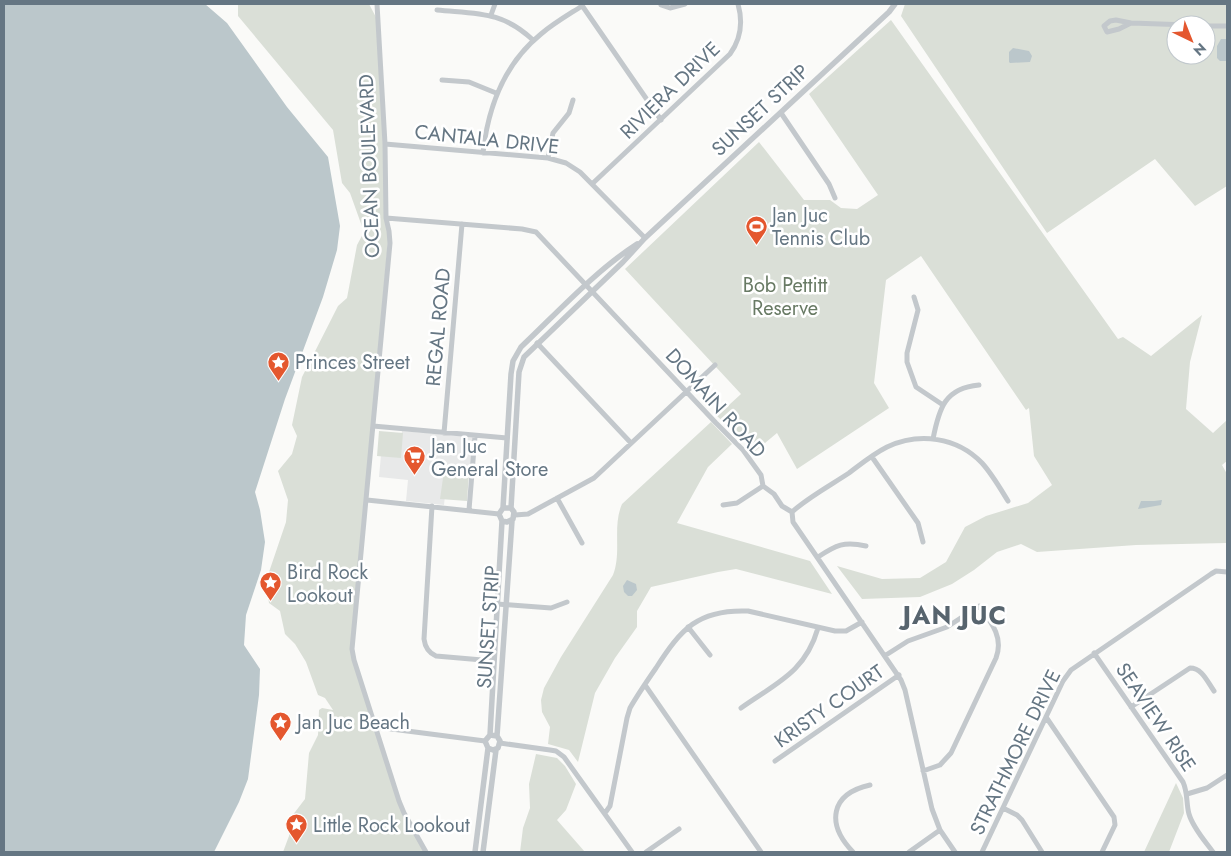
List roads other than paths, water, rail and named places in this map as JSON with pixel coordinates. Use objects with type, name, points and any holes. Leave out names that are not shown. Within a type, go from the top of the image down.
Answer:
[{"type":"street","name":"OCEAN BOULEVARD","points":[[377,4],[385,144],[386,218],[390,243],[352,649],[404,814],[426,852]]},
{"type":"street","points":[[491,15],[495,4]]},
{"type":"street","points":[[661,4],[670,8],[684,4]]},
{"type":"street","name":"RIVIERA DRIVE","points":[[592,184],[725,60],[734,49],[740,30],[738,4]]},
{"type":"street","name":"SUNSET STRIP","points":[[511,508],[520,366],[524,357],[593,292],[645,238],[781,113],[895,4]]},
{"type":"street","points":[[483,152],[488,118],[496,93],[512,66],[533,40],[582,5],[661,120]]},
{"type":"street","points":[[437,10],[491,15],[514,24],[533,40]]},
{"type":"street","points":[[1131,23],[1166,24]]},
{"type":"street","points":[[442,80],[469,82],[496,93]]},
{"type":"street","points":[[548,158],[553,133],[569,113],[573,100]]},
{"type":"street","points":[[781,113],[829,184],[835,198]]},
{"type":"street","name":"CANTALA DRIVE","points":[[385,144],[548,158],[561,161],[573,166],[645,238]]},
{"type":"street","name":"DOMAIN ROAD","points":[[386,218],[536,232],[743,450],[761,475],[763,486],[774,494],[782,506],[792,512],[793,522],[899,675],[905,690],[932,809],[940,830],[955,852]]},
{"type":"street","name":"REGAL ROAD","points":[[444,433],[462,224]]},
{"type":"street","name":"SUNSET STRIP","points":[[490,735],[501,511],[511,366],[515,355],[521,347],[621,254],[645,238]]},
{"type":"street","points":[[914,298],[918,310],[907,353],[907,362],[916,387],[943,405]]},
{"type":"street","points":[[537,343],[631,443]]},
{"type":"street","points":[[367,500],[469,510],[501,511],[511,508],[515,515],[528,514],[594,478],[715,365]]},
{"type":"street","points":[[933,438],[943,405],[957,390],[967,386],[979,385]]},
{"type":"street","points":[[373,426],[506,438]]},
{"type":"street","points":[[469,510],[475,436]]},
{"type":"street","points":[[792,512],[887,447],[903,441],[933,438],[958,446],[973,456],[986,468],[1008,501]]},
{"type":"street","points":[[872,457],[918,523],[923,542]]},
{"type":"street","points":[[723,505],[737,503],[763,486]]},
{"type":"street","points":[[557,498],[582,544]]},
{"type":"street","points":[[432,506],[424,639],[426,646],[436,656],[494,661]]},
{"type":"street","name":"SUNSET STRIP","points":[[500,743],[497,736],[512,521],[515,515]]},
{"type":"street","points":[[502,521],[512,521]]},
{"type":"street","points":[[818,557],[841,544],[853,543],[866,546]]},
{"type":"street","name":"STRATHMORE DRIVE","points":[[982,852],[1068,674],[1076,665],[1211,574],[1227,572]]},
{"type":"street","points":[[497,604],[551,608],[567,602]]},
{"type":"street","points":[[886,655],[908,641],[952,624],[979,606],[998,634],[999,646],[996,658],[951,753],[940,765],[923,771]]},
{"type":"street","points":[[604,813],[610,806],[628,712],[675,640],[688,627],[714,614],[739,611],[748,611],[818,628],[841,631],[852,628],[862,622]]},
{"type":"street","points":[[688,627],[710,655]]},
{"type":"street","points":[[741,708],[798,667],[811,648],[818,628]]},
{"type":"street","name":"SEAVIEW RISE","points":[[1094,653],[1182,782],[1187,794],[1191,818],[1213,852]]},
{"type":"street","points":[[1131,707],[1190,668],[1200,671],[1214,691]]},
{"type":"street","name":"KRISTY COURT","points":[[775,761],[899,675]]},
{"type":"street","points":[[645,684],[761,852]]},
{"type":"street","points":[[1046,717],[1114,817],[1115,825],[1102,852]]},
{"type":"street","points":[[376,727],[485,741]]},
{"type":"street","points":[[485,741],[490,735],[497,736]]},
{"type":"street","points":[[474,852],[488,748],[485,741]]},
{"type":"street","points":[[483,852],[496,750],[500,743],[560,753],[568,760],[632,852]]},
{"type":"street","points":[[488,748],[496,750]]},
{"type":"street","points":[[1187,794],[1207,788],[1227,775]]},
{"type":"street","points":[[852,852],[838,833],[836,825],[837,812],[839,805],[846,796],[860,787],[870,785]]},
{"type":"street","points":[[1003,808],[1017,815],[1022,820],[1042,852]]},
{"type":"street","points":[[646,852],[679,829]]},
{"type":"street","points":[[909,852],[940,830]]},
{"type":"place","name":"Jan Juc Tennis Club","points":[[756,245]]},
{"type":"place","name":"Princes Street","points":[[279,381]]},
{"type":"place","name":"Jan Juc General Store","points":[[415,476]]},
{"type":"place","name":"Bird Rock Lookout","points":[[271,602]]},
{"type":"place","name":"Jan Juc Beach","points":[[281,741]]},
{"type":"place","name":"Little Rock Lookout","points":[[297,844]]},
{"type":"district","name":"JAN JUC","points":[[955,615]]},
{"type":"park label","name":"Bob Pettitt Reserve","points":[[785,296]]}]
